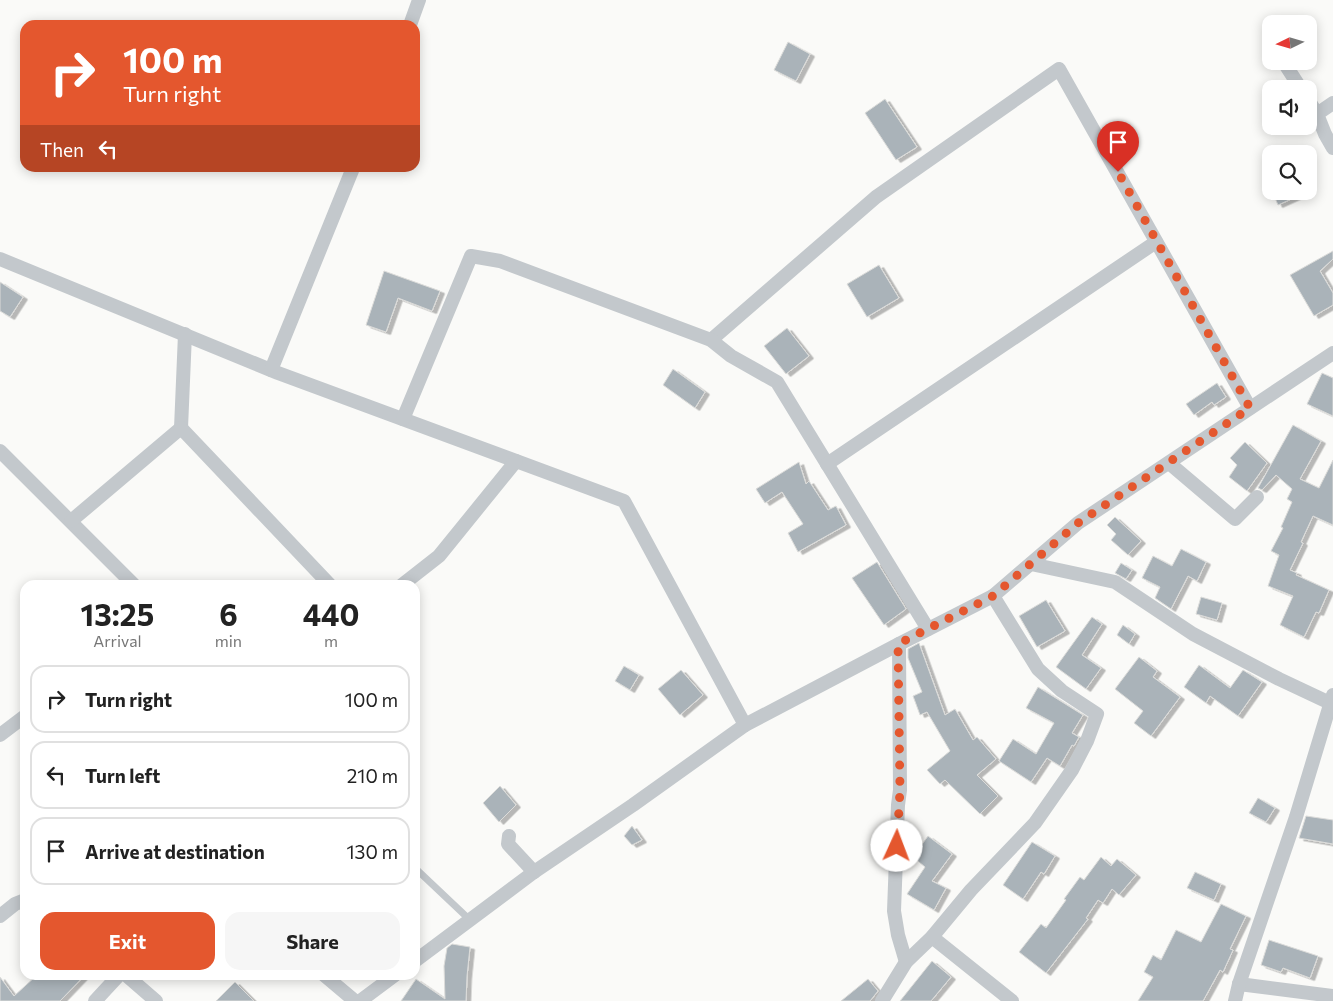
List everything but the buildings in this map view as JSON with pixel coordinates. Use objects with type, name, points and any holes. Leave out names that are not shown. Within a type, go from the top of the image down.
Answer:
[{"type":"street","points":[[412,20],[419,0]]},
{"type":"street","points":[[711,340],[876,197],[1060,69],[1250,408]]},
{"type":"street","points":[[1333,104],[1317,114],[1333,148]]},
{"type":"street","points":[[271,370],[351,172]]},
{"type":"street","points":[[827,464],[1156,242]]},
{"type":"street","points":[[404,419],[470,256],[500,260],[711,340],[731,356],[777,382],[928,629]]},
{"type":"street","points":[[0,259],[271,370],[624,501],[745,726]]},
{"type":"street","points":[[185,334],[181,428],[325,580]]},
{"type":"street","points":[[420,956],[534,872],[745,726],[898,644],[993,596],[1078,523],[1333,353]]},
{"type":"street","points":[[70,521],[181,428]]},
{"type":"street","points":[[0,451],[129,580]]},
{"type":"street","points":[[408,580],[439,556],[516,461]]},
{"type":"street","points":[[1169,463],[1235,519],[1257,497]]},
{"type":"street","points":[[1031,564],[1115,582],[1193,634],[1279,679],[1331,699],[1296,817],[1239,984],[1235,1001]]},
{"type":"street","points":[[882,1001],[906,962],[932,937],[971,890],[1035,824],[1072,770],[1087,741],[1097,714],[1062,691],[1038,669],[993,596]]},
{"type":"street","points":[[898,644],[900,790],[894,910],[898,936],[906,962]]},
{"type":"street","points":[[0,735],[20,720]]},
{"type":"street","points":[[509,836],[508,844],[534,872]]},
{"type":"street","points":[[0,916],[20,902]]},
{"type":"street","points":[[932,937],[1012,1001]]},
{"type":"street","points":[[95,1001],[114,980]]},
{"type":"street","points":[[132,980],[156,1001]]},
{"type":"street","points":[[330,980],[355,1001]]},
{"type":"street","points":[[360,1001],[389,980]]},
{"type":"street","points":[[1239,984],[1333,996]]},
{"type":"lane","points":[[420,873],[470,920]]},
{"type":"route","points":[[897,846],[900,790],[898,644],[993,596],[1078,523],[1250,408],[1118,172]]}]
